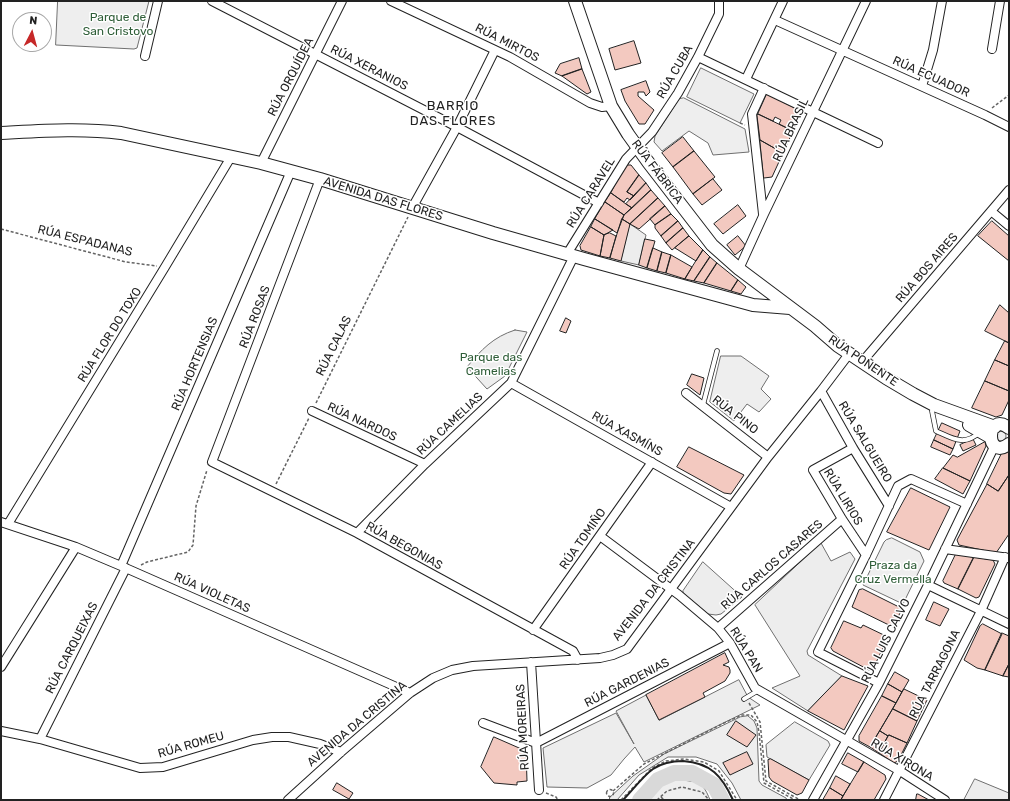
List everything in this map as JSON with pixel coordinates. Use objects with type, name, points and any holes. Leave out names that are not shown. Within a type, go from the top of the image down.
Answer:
[{"type":"street","points":[[145,56],[158,1]]},
{"type":"street","name":"RÚA XERANIOS","points":[[212,1],[457,127],[599,203]]},
{"type":"street","name":"RÚA ORQUÍDEA","points":[[261,163],[342,1]]},
{"type":"street","name":"RÚA MIRTOS","points":[[391,1],[496,50],[590,104],[602,107],[611,106]]},
{"type":"street","name":"RÚA FÁBRICA","points":[[575,1],[611,106],[638,148],[712,245],[739,270],[790,308]]},
{"type":"street","name":"RÚA CUBA","points":[[638,148],[656,125],[678,92],[698,57],[719,14],[719,1]]},
{"type":"street","points":[[746,79],[783,1]]},
{"type":"street","name":"RÚA BRASIL","points":[[739,270],[764,214],[866,1]]},
{"type":"street","points":[[922,86],[933,50],[942,1]]},
{"type":"street","points":[[992,49],[1000,1]]},
{"type":"street","name":"RÚA ECUADOR","points":[[775,20],[1009,127]]},
{"type":"street","points":[[412,208],[457,127],[496,50]]},
{"type":"street","points":[[698,57],[878,142]]},
{"type":"street","points":[[764,88],[752,114],[764,214]]},
{"type":"street","name":"AVENIDA DAS FLORES","points":[[1,132],[80,130],[101,131],[261,163],[320,179],[493,233],[571,255],[759,306],[790,308]]},
{"type":"street","name":"RÚA CARAVEL","points":[[571,255],[599,203],[626,159],[638,148]]},
{"type":"street","name":"RÚA FLOR DO TOXO","points":[[5,523],[165,267],[231,157]]},
{"type":"street","name":"RÚA HORTENSIAS","points":[[126,568],[291,171]]},
{"type":"street","name":"RÚA ROSAS","points":[[212,462],[320,179]]},
{"type":"street","name":"RÚA BOS AIRES","points":[[862,362],[1009,190]]},
{"type":"street","points":[[991,211],[1009,226]]},
{"type":"street","name":"RÚA CAMELIAS","points":[[357,534],[425,464],[511,383],[571,255]]},
{"type":"street","points":[[759,306],[765,299],[766,290]]},
{"type":"street","name":"RÚA POÑENTE","points":[[790,308],[849,354],[913,394],[938,406],[948,414],[998,430]]},
{"type":"street","name":"AVENIDA DA CRISTINA","points":[[288,800],[410,693],[433,678],[452,670],[473,666],[600,658],[613,655],[627,648],[768,457],[849,354]]},
{"type":"street","name":"RÚA XASMÍNS","points":[[511,383],[732,506]]},
{"type":"street","name":"RÚA SALGUEIRO","points":[[821,391],[853,448],[889,506]]},
{"type":"street","name":"RÚA PINO","points":[[686,393],[768,457]]},
{"type":"street","name":"RÚA NARDOS","points":[[312,411],[425,464]]},
{"type":"street","points":[[998,430],[1002,447],[1009,444]]},
{"type":"street","name":"RÚA LUIS CALVO","points":[[813,800],[879,683],[928,585],[967,504],[998,430]]},
{"type":"street","name":"RÚA LIRIOS","points":[[853,448],[813,470],[842,519],[866,555]]},
{"type":"street","name":"RÚA BEGONIAS","points":[[212,462],[357,534],[573,651],[578,660]]},
{"type":"street","name":"RÚA TOMIÑO","points":[[534,630],[652,462]]},
{"type":"street","points":[[879,683],[818,652],[898,486],[911,479],[967,504]]},
{"type":"street","name":"RÚA CARLOS CASARES","points":[[718,628],[842,519]]},
{"type":"street","name":"RÚA VIOLETAS","points":[[5,523],[76,547],[410,693]]},
{"type":"street","name":"RÚA PAN","points":[[600,536],[670,589],[718,628],[730,643],[755,688],[847,740]]},
{"type":"street","points":[[1,667],[76,547]]},
{"type":"street","points":[[945,549],[1007,558]]},
{"type":"street","name":"RÚA TARRAGONA","points":[[884,800],[1007,558]]},
{"type":"street","name":"RÚA CARQUEIXAS","points":[[40,739],[126,568]]},
{"type":"street","points":[[928,585],[1009,624]]},
{"type":"street","name":"RÚA GARDENIAS","points":[[536,743],[730,643]]},
{"type":"street","name":"RÚA MOREIRAS","points":[[531,662],[539,790]]},
{"type":"street","points":[[483,723],[536,743]]},
{"type":"street","name":"RÚA ROMEU","points":[[1,731],[40,739],[140,768],[163,767],[253,740],[272,737],[289,737],[320,744],[341,752]]},
{"type":"street","name":"RÚA XIRONA","points":[[847,740],[900,771],[944,800]]},
{"type":"lane","points":[[703,406],[717,351]]},
{"type":"lane","points":[[938,406],[932,411],[936,430],[961,441],[998,430]]},
{"type":"lane","points":[[746,698],[759,690]]},
{"type":"path","points":[[985,115],[1009,95]]},
{"type":"path","name":"RÚA CALAS","points":[[272,492],[412,208]]},
{"type":"path","name":"RÚA ESPADANAS","points":[[1,229],[126,262],[165,267]]},
{"type":"path","points":[[126,568],[188,552],[193,545],[196,506],[207,470],[212,462]]},
{"type":"path","points":[[746,698],[760,722],[766,781],[800,800]]},
{"type":"path","points":[[613,791],[644,764],[702,733],[742,715],[751,715],[757,722],[764,783],[790,799],[794,798],[795,800]]},
{"type":"path","points":[[621,800],[652,768],[666,761],[684,759],[704,762],[720,771],[737,800]]},
{"type":"path","points":[[657,800],[667,791],[682,788],[702,792],[709,800]]},
{"type":"path","points":[[539,790],[556,797],[558,800]]},
{"type":"path","points":[[660,797],[664,800]]},
{"type":"green space","name":"Parque de San Cristovo","points":[[58,1],[149,1],[137,48],[56,45]]},
{"type":"green space","points":[[684,98],[745,129],[749,152],[713,155],[708,143],[689,131],[662,151],[654,142],[655,136],[679,99]]},
{"type":"green space","name":"Parque das Camelias","points":[[515,330],[527,332],[505,376],[487,389],[467,367],[477,355],[494,340]]},
{"type":"green space","points":[[721,356],[741,356],[769,376],[761,389],[771,399],[759,412],[747,404],[734,421],[710,402]]},
{"type":"green space","points":[[1001,431],[1006,436],[1001,441],[996,436]]},
{"type":"green space","name":"Praza da Cruz Vermella","points":[[892,538],[920,552],[924,561],[903,604],[863,585],[884,542]]},
{"type":"green space","points":[[748,716],[754,721],[757,728],[759,781],[762,785],[786,798],[787,800],[741,800],[732,783],[717,764],[696,757],[668,757],[639,775],[617,800],[611,800],[609,798],[633,776],[664,754],[740,717]]},
{"type":"green space","points":[[677,779],[694,781],[701,784],[710,800],[638,800],[649,789]]},
{"type":"shaded area","points":[[701,68],[754,94],[740,123],[687,97]]},
{"type":"shaded area","points":[[630,224],[646,235],[639,265],[621,261]]},
{"type":"shaded area","points":[[821,543],[831,561],[850,552],[855,559],[807,651],[808,655],[842,676],[808,711],[772,688],[800,676],[755,605]]},
{"type":"shaded area","points":[[703,562],[742,597],[721,614],[708,614],[683,593]]},
{"type":"shaded area","points":[[739,680],[748,697],[760,705],[644,762],[635,747],[611,775],[587,788],[547,787],[543,748],[616,713],[634,744],[616,711],[646,695],[659,720]]},
{"type":"shaded area","points":[[795,722],[828,741],[830,745],[809,780],[767,757],[766,745]]},
{"type":"shaded area","points":[[975,779],[1009,793],[1009,800],[964,800]]},
{"type":"building","points":[[634,41],[641,63],[615,70],[609,49]]},
{"type":"building","points":[[579,58],[582,69],[562,76],[555,73],[560,64]]},
{"type":"building","points":[[582,69],[591,92],[587,94],[562,76]]},
{"type":"building","points":[[646,81],[650,92],[646,96],[644,92],[638,92],[638,96],[654,110],[645,124],[639,124],[625,101],[621,90]]},
{"type":"building","points":[[767,94],[801,111],[793,131],[779,124],[781,120],[775,117],[773,121],[758,114]]},
{"type":"building","points":[[758,114],[793,131],[783,153],[760,140]]},
{"type":"building","points":[[683,137],[694,151],[673,167],[662,153]]},
{"type":"building","points":[[760,140],[783,153],[772,177],[764,178]]},
{"type":"building","points":[[694,151],[715,177],[693,194],[673,167]]},
{"type":"building","points":[[626,165],[631,165],[639,175],[627,192],[634,196],[630,200],[627,198],[624,202],[611,193]]},
{"type":"building","points":[[639,175],[646,183],[634,196],[627,192]]},
{"type":"building","points":[[713,179],[722,190],[702,205],[693,194]]},
{"type":"building","points":[[646,183],[651,190],[632,208],[626,204]]},
{"type":"building","points":[[651,190],[658,198],[630,224],[622,219],[624,215]]},
{"type":"building","points":[[611,193],[632,208],[624,215],[605,202]]},
{"type":"building","points":[[658,198],[665,206],[639,229],[630,224]]},
{"type":"building","points":[[605,202],[624,215],[617,233],[595,219]]},
{"type":"building","points":[[738,205],[746,216],[723,234],[714,224]]},
{"type":"building","points":[[665,206],[671,214],[655,225],[650,219]]},
{"type":"building","points":[[671,214],[678,221],[661,236],[655,228],[655,225]]},
{"type":"building","points":[[595,219],[613,230],[604,235],[591,227]]},
{"type":"building","points":[[622,219],[630,224],[621,261],[610,258]]},
{"type":"building","points":[[678,221],[683,228],[666,243],[661,236]]},
{"type":"building","points":[[992,221],[1009,236],[1009,261],[978,236]]},
{"type":"building","points":[[591,227],[604,235],[600,256],[581,250],[580,246]]},
{"type":"building","points":[[683,228],[689,236],[672,250],[666,243]]},
{"type":"building","points":[[610,233],[616,236],[610,258],[600,256],[604,235]]},
{"type":"building","points":[[689,236],[703,250],[696,261],[675,248]]},
{"type":"building","points":[[738,236],[746,246],[735,255],[727,245]]},
{"type":"building","points":[[645,239],[655,241],[647,268],[639,265]]},
{"type":"building","points":[[653,248],[662,252],[657,271],[647,268]]},
{"type":"building","points":[[703,250],[710,257],[694,281],[685,279]]},
{"type":"building","points":[[662,252],[671,255],[666,273],[657,271]]},
{"type":"building","points":[[671,255],[692,267],[685,279],[666,273]]},
{"type":"building","points":[[710,257],[717,263],[704,283],[694,281]]},
{"type":"building","points":[[717,263],[738,280],[731,291],[704,283]]},
{"type":"building","points":[[738,280],[746,287],[741,294],[731,291]]},
{"type":"building","points":[[1000,305],[1009,313],[1009,343],[985,331]]},
{"type":"building","points":[[566,318],[571,321],[566,333],[560,331]]},
{"type":"building","points":[[1005,341],[1009,343],[1009,366],[995,360]]},
{"type":"building","points":[[995,360],[1009,366],[1009,391],[985,381]]},
{"type":"building","points":[[692,374],[704,378],[700,395],[687,385]]},
{"type":"building","points":[[985,381],[1009,391],[1009,400],[1002,415],[996,417],[972,408]]},
{"type":"building","points":[[942,423],[960,431],[953,449],[934,440]]},
{"type":"building","points":[[973,439],[976,445],[963,451],[960,445]]},
{"type":"building","points":[[934,440],[953,449],[950,455],[931,447]]},
{"type":"building","points":[[985,442],[986,446],[970,481],[943,468],[953,455],[957,457]]},
{"type":"building","points":[[689,447],[744,475],[731,494],[724,493],[677,467]]},
{"type":"building","points":[[1005,447],[1009,449],[1009,475],[998,491],[987,484]]},
{"type":"building","points":[[943,468],[970,481],[963,494],[935,479]]},
{"type":"building","points":[[1009,475],[1009,534],[996,553],[959,545],[957,540],[987,484],[998,491]]},
{"type":"building","points":[[911,488],[950,507],[929,550],[887,532]]},
{"type":"building","points":[[956,554],[974,557],[958,589],[944,583],[943,581]]},
{"type":"building","points":[[974,557],[993,560],[995,564],[979,597],[976,598],[958,589]]},
{"type":"building","points":[[863,589],[899,607],[901,611],[893,627],[852,607],[859,590]]},
{"type":"building","points":[[934,602],[949,609],[940,626],[926,620]]},
{"type":"building","points":[[844,621],[861,628],[863,625],[888,637],[873,669],[869,670],[833,651],[831,648]]},
{"type":"building","points":[[983,624],[1002,634],[985,670],[977,668],[964,660],[980,626]]},
{"type":"building","points":[[1002,633],[1009,636],[1009,664],[1003,676],[985,670]]},
{"type":"building","points":[[725,653],[729,662],[723,665],[729,667],[730,673],[725,681],[703,693],[705,697],[659,720],[646,695]]},
{"type":"building","points":[[1009,664],[1009,677],[1003,676]]},
{"type":"building","points":[[895,672],[909,680],[902,692],[888,684]]},
{"type":"building","points":[[842,676],[868,686],[844,730],[808,711]]},
{"type":"building","points":[[888,684],[902,692],[896,703],[882,696]]},
{"type":"building","points":[[904,689],[927,700],[917,721],[893,709]]},
{"type":"building","points":[[882,696],[896,703],[870,747],[859,741],[859,736]]},
{"type":"building","points":[[893,709],[917,721],[907,743],[889,735],[888,736],[880,731]]},
{"type":"building","points":[[736,721],[756,735],[747,747],[727,735]]},
{"type":"building","points":[[880,731],[888,736],[879,753],[870,747]]},
{"type":"building","points":[[889,735],[907,743],[898,761],[894,763],[879,753]]},
{"type":"building","points":[[494,737],[526,751],[527,781],[517,782],[517,785],[494,783],[481,767]]},
{"type":"building","points":[[747,752],[753,764],[730,775],[723,763]]},
{"type":"building","points":[[848,753],[864,762],[858,772],[842,764]]},
{"type":"building","points":[[771,759],[809,780],[802,793],[797,795],[772,781],[769,777],[768,760]]},
{"type":"building","points":[[864,762],[885,775],[886,779],[874,800],[841,800]]},
{"type":"building","points":[[836,776],[850,784],[843,796],[830,788]]},
{"type":"building","points":[[337,783],[353,793],[349,799],[333,790]]},
{"type":"building","points":[[830,788],[843,796],[841,800],[823,800]]},
{"type":"building","points":[[918,794],[929,800],[916,800]]},
{"type":"waterway","points":[[640,800],[658,780],[674,773],[692,773],[714,785],[722,800]]},
{"type":"wall","points":[[623,800],[649,772],[660,765],[675,761],[693,762],[714,772],[720,778],[733,800]]},
{"type":"district","name":"BARRIO DAS FLORES","points":[[453,114]]}]
